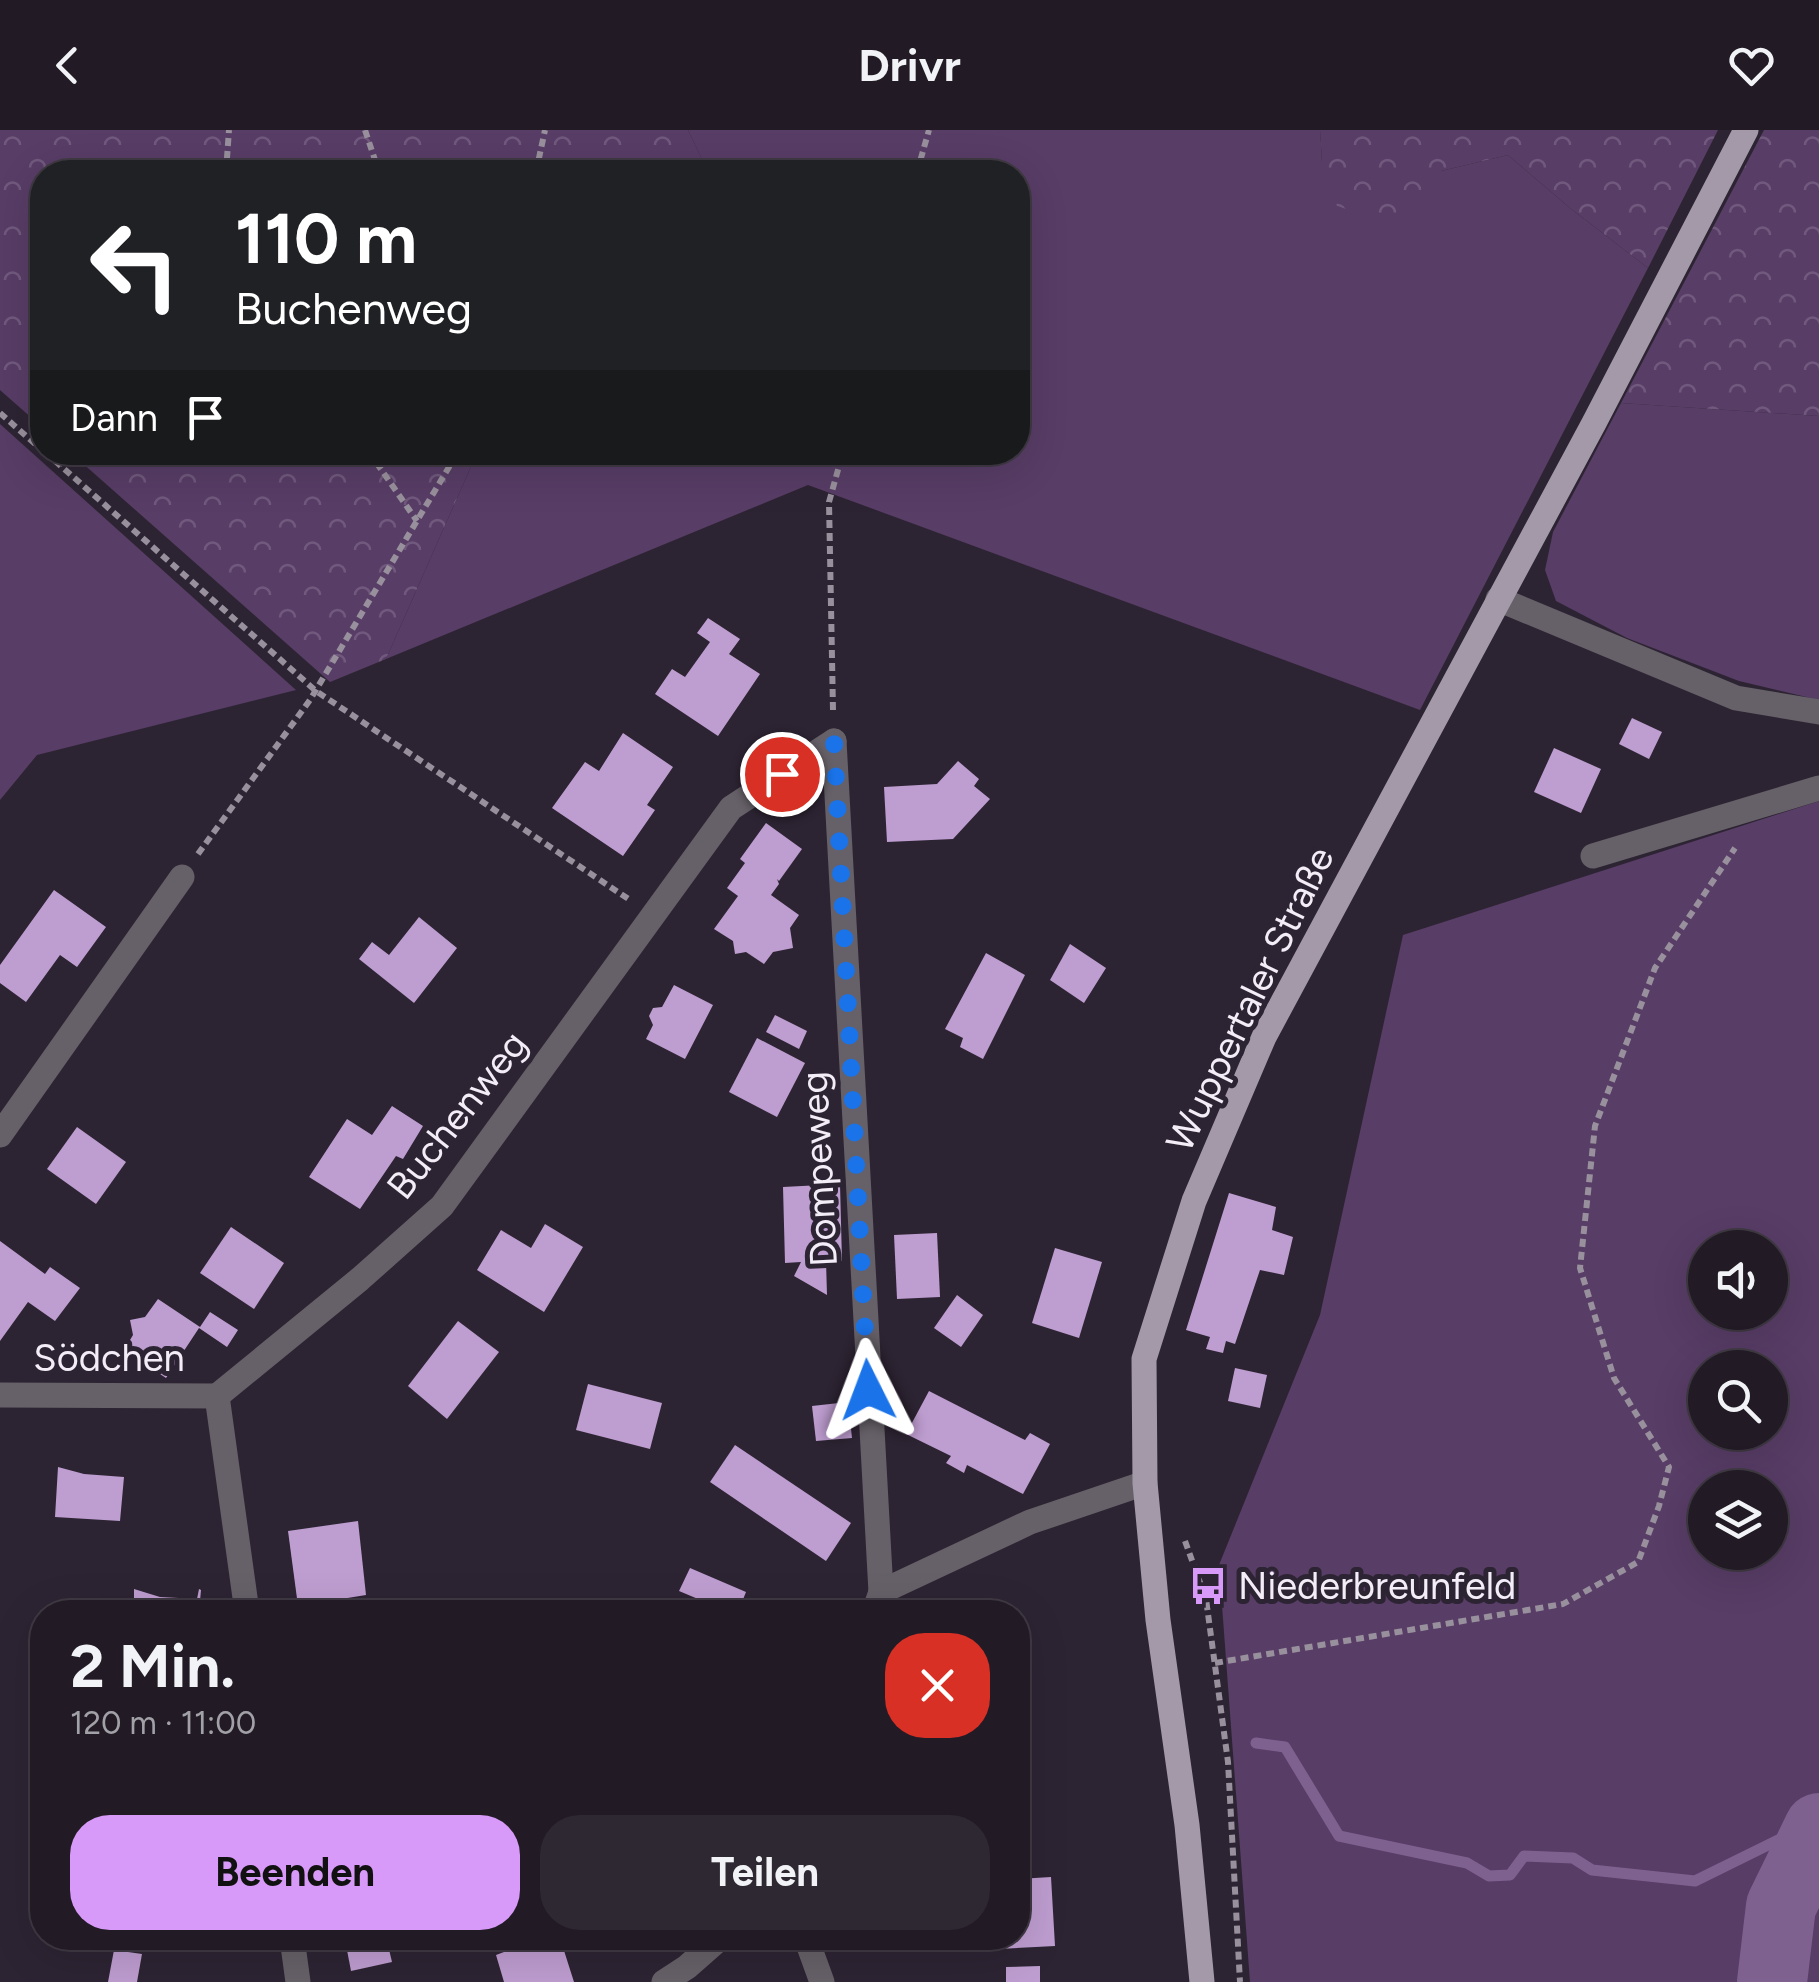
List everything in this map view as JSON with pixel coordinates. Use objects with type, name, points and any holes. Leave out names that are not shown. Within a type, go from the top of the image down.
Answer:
[{"type":"main road","name":"Wuppertaler Straße","points":[[1202,1982],[1145,1484],[1144,1359],[1194,1201],[1264,1037],[1594,423],[1746,130]]},
{"type":"street","points":[[1498,599],[1736,698],[1819,712]]},
{"type":"street","name":"Buchenweg","points":[[217,1396],[360,1280],[442,1206],[731,808],[834,741]]},
{"type":"street","name":"Dompeweg","points":[[834,741],[878,1600]]},
{"type":"street","points":[[1593,856],[1819,788]]},
{"type":"street","points":[[0,1135],[182,878]]},
{"type":"street","name":"Södchen","points":[[0,1396],[217,1396]]},
{"type":"street","points":[[217,1396],[245,1600]]},
{"type":"street","points":[[882,1600],[1030,1522],[1145,1484]]},
{"type":"street","points":[[294,1950],[298,1982]]},
{"type":"street","points":[[664,1982],[706,1950]]},
{"type":"street","points":[[810,1950],[822,1982]]},
{"type":"path","points":[[227,160],[230,130]]},
{"type":"path","points":[[365,130],[376,160]]},
{"type":"path","points":[[539,160],[545,130]]},
{"type":"path","points":[[920,160],[928,130]]},
{"type":"path","points":[[0,413],[30,440]]},
{"type":"path","points":[[59,465],[316,690],[654,916]]},
{"type":"path","points":[[378,465],[418,521]]},
{"type":"path","points":[[182,878],[316,690],[450,465]]},
{"type":"path","points":[[834,741],[830,502],[839,465]]},
{"type":"path","points":[[1215,1663],[1563,1604],[1638,1562],[1659,1506],[1668,1467],[1614,1378],[1580,1268],[1596,1126],[1655,968],[1763,805]]},
{"type":"path","points":[[1184,1539],[1206,1599],[1228,1762],[1240,1982]]},
{"type":"green space","points":[[0,130],[688,130],[702,160],[30,160],[30,416],[0,390]]},
{"type":"green space","points":[[688,130],[1320,130],[1322,162],[1441,171],[1508,155],[1648,268],[1420,710],[808,485],[386,659],[472,465],[1030,465],[1030,160],[702,160]]},
{"type":"green space","points":[[1320,130],[1718,130],[1648,268],[1508,155],[1441,171],[1398,226],[1337,206],[1322,162]]},
{"type":"green space","points":[[1764,130],[1819,130],[1819,416],[1621,403]]},
{"type":"green space","points":[[1621,403],[1819,416],[1819,700],[1739,681],[1627,638],[1556,601],[1545,570],[1553,532]]},
{"type":"green space","points":[[0,424],[30,451],[30,465],[46,465],[296,690],[37,755],[0,800]]},
{"type":"green space","points":[[85,465],[472,465],[386,659],[330,682]]},
{"type":"green space","points":[[1819,801],[1819,1982],[1250,1982],[1219,1565],[1320,1315],[1403,935]]},
{"type":"building","points":[[708,618],[740,639],[729,654],[760,674],[718,736],[655,694],[672,669],[685,677],[710,642],[697,633]]},
{"type":"building","points":[[1632,718],[1662,732],[1649,759],[1619,744]]},
{"type":"building","points":[[623,733],[673,767],[647,805],[655,810],[623,856],[552,808],[585,762],[599,771]]},
{"type":"building","points":[[1554,748],[1601,769],[1581,813],[1534,792]]},
{"type":"building","points":[[958,761],[979,779],[974,786],[990,799],[953,839],[887,842],[884,787],[937,784]]},
{"type":"building","points":[[766,823],[802,849],[777,879],[779,884],[771,895],[799,915],[790,928],[793,948],[773,952],[764,964],[746,952],[735,954],[733,941],[714,929],[738,896],[727,888],[745,863],[740,859]]},
{"type":"building","points":[[54,890],[106,927],[77,967],[60,955],[26,1002],[0,983],[0,965]]},
{"type":"building","points":[[419,917],[457,948],[414,1003],[359,959],[372,942],[389,955]]},
{"type":"building","points":[[1070,944],[1106,968],[1084,1003],[1050,980]]},
{"type":"building","points":[[986,953],[1025,975],[983,1059],[960,1047],[963,1038],[945,1029]]},
{"type":"building","points":[[674,985],[713,1005],[685,1059],[646,1039],[653,1025],[649,1016],[653,1008],[662,1007]]},
{"type":"building","points":[[775,1015],[807,1031],[799,1049],[766,1032]]},
{"type":"building","points":[[757,1038],[805,1063],[777,1117],[729,1092]]},
{"type":"building","points":[[392,1106],[423,1126],[403,1159],[396,1156],[360,1209],[309,1177],[347,1119],[372,1135]]},
{"type":"building","points":[[77,1127],[126,1162],[96,1204],[47,1169]]},
{"type":"building","points":[[840,1184],[842,1261],[826,1261],[827,1295],[794,1276],[801,1262],[785,1263],[783,1187]]},
{"type":"building","points":[[1229,1193],[1276,1207],[1272,1230],[1293,1237],[1284,1275],[1260,1270],[1235,1344],[1226,1341],[1223,1353],[1206,1349],[1210,1337],[1186,1330]]},
{"type":"building","points":[[545,1224],[583,1247],[544,1312],[477,1270],[501,1230],[531,1248]]},
{"type":"building","points":[[231,1227],[284,1263],[254,1309],[200,1273]]},
{"type":"building","points":[[937,1233],[940,1297],[897,1299],[894,1235]]},
{"type":"building","points":[[0,1241],[45,1274],[50,1267],[80,1288],[55,1321],[28,1302],[0,1341]]},
{"type":"building","points":[[1055,1248],[1102,1262],[1079,1338],[1032,1323]]},
{"type":"building","points":[[957,1295],[983,1315],[961,1347],[934,1328]]},
{"type":"building","points":[[158,1299],[200,1327],[210,1312],[238,1330],[227,1347],[199,1328],[166,1378],[124,1350],[133,1335],[130,1320],[145,1317]]},
{"type":"building","points":[[458,1321],[499,1352],[447,1419],[408,1386]]},
{"type":"building","points":[[1235,1368],[1267,1375],[1260,1408],[1228,1401]]},
{"type":"building","points":[[588,1384],[662,1403],[650,1449],[576,1430]]},
{"type":"building","points":[[929,1391],[1025,1440],[1030,1433],[1050,1444],[1023,1494],[967,1465],[964,1473],[946,1463],[951,1456],[906,1434]]},
{"type":"building","points":[[848,1402],[852,1438],[816,1441],[812,1406]]},
{"type":"building","points":[[735,1445],[851,1523],[826,1561],[710,1482]]},
{"type":"building","points":[[58,1467],[84,1474],[124,1477],[120,1521],[55,1517]]},
{"type":"building","points":[[358,1521],[366,1595],[297,1600],[288,1531]]},
{"type":"building","points":[[690,1568],[746,1592],[743,1600],[700,1600],[679,1591]]},
{"type":"building","points":[[134,1589],[160,1597],[197,1599],[201,1590],[200,1600],[134,1600]]},
{"type":"building","points":[[1051,1877],[1055,1946],[1030,1947],[1030,1878]]},
{"type":"building","points":[[114,1950],[142,1954],[137,1982],[108,1982]]},
{"type":"building","points":[[347,1950],[389,1950],[392,1962],[351,1971]]},
{"type":"building","points":[[509,1950],[564,1950],[574,1982],[504,1982],[496,1955]]},
{"type":"building","points":[[1040,1966],[1040,1982],[1006,1982],[1006,1967]]},
{"type":"waterway","points":[[1256,1743],[1285,1747],[1339,1836],[1467,1863],[1489,1876],[1510,1875],[1524,1856],[1573,1858],[1592,1870],[1695,1881],[1819,1820]]},
{"type":"waterway","points":[[1772,1982],[1781,1906],[1819,1828]]},
{"type":"place","name":"Niederbreunfeld","points":[[1208,1586]]},
{"type":"route","points":[[782,774],[834,741],[868,1390]]}]
